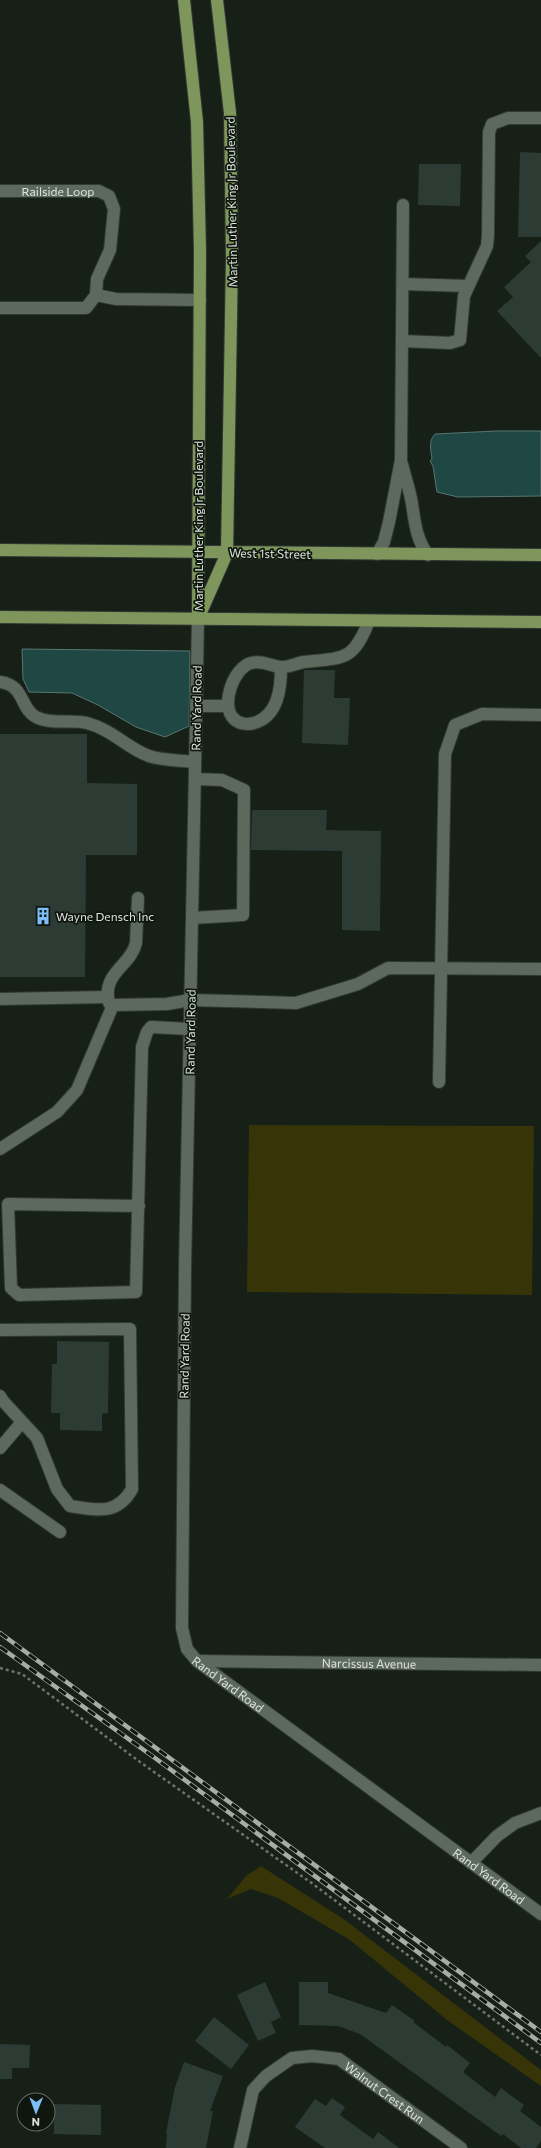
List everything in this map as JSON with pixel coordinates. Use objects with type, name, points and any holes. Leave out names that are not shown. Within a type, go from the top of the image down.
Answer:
[{"type":"main road","name":"Martin Luther King Jr Boulevard","points":[[184,0],[197,122],[200,300],[197,553],[198,619]]},
{"type":"main road","name":"Martin Luther King Jr Boulevard","points":[[198,619],[227,553],[232,258],[230,128],[217,0]]},
{"type":"main road","name":"West 1st Street","points":[[0,550],[541,556]]},
{"type":"main road","points":[[0,617],[541,622]]},
{"type":"street","points":[[402,341],[450,343],[460,340],[464,296],[486,246],[488,236],[488,145],[492,124],[508,118],[541,118]]},
{"type":"street","name":"Railside Loop","points":[[0,190],[99,191],[109,196],[114,209],[110,250],[97,279],[96,295]]},
{"type":"street","points":[[377,554],[384,542],[390,522],[401,460],[403,205]]},
{"type":"street","points":[[403,284],[468,286]]},
{"type":"street","points":[[0,308],[86,308],[96,295],[116,299],[200,300]]},
{"type":"street","points":[[401,460],[412,503],[415,526],[421,545],[428,555]]},
{"type":"street","name":"Rand Yard Road","points":[[198,619],[190,1000],[182,1628],[187,1649],[197,1661],[541,1914]]},
{"type":"street","points":[[281,667],[278,697],[267,717],[251,724],[239,722],[234,719],[228,706],[229,696],[239,671],[245,665],[252,662],[263,662],[281,667],[301,662],[332,660],[342,657],[360,642],[369,621]]},
{"type":"street","points":[[0,682],[15,688],[22,695],[33,715],[41,720],[85,723],[112,732],[149,756],[162,759],[195,762]]},
{"type":"street","points":[[196,706],[228,706]]},
{"type":"street","points":[[439,1082],[445,754],[455,725],[482,714],[541,715]]},
{"type":"street","points":[[192,918],[243,915],[244,790],[222,780],[194,779]]},
{"type":"street","points":[[0,1149],[57,1112],[77,1090],[110,1001],[109,986],[114,973],[135,950],[138,898]]},
{"type":"street","points":[[0,998],[167,1004],[190,1000],[296,1003],[358,984],[388,968],[541,969]]},
{"type":"street","points":[[139,1206],[8,1204],[11,1288],[19,1295],[136,1292],[139,1206],[142,1047],[147,1032],[151,1027],[190,1029]]},
{"type":"street","points":[[0,1330],[130,1329],[132,1489],[126,1500],[114,1508],[96,1510],[70,1506],[58,1489],[37,1438],[0,1396]]},
{"type":"street","points":[[0,1448],[22,1422]]},
{"type":"street","points":[[0,1490],[60,1532]]},
{"type":"street","name":"Narcissus Avenue","points":[[197,1661],[541,1665]]},
{"type":"street","points":[[471,1862],[497,1836],[515,1823],[541,1813]]},
{"type":"street","name":"Walnut Crest Run","points":[[240,2148],[253,2090],[266,2076],[292,2058],[312,2056],[339,2059],[461,2148]]},
{"type":"path","points":[[0,1668],[22,1674],[140,1762],[313,1884],[541,2055]]},
{"type":"shaded area","points":[[249,1125],[534,1126],[532,1295],[247,1292]]},
{"type":"shaded area","points":[[261,1866],[345,1920],[541,2070],[541,2086],[447,2020],[350,1940],[278,1898],[251,1889],[227,1899],[246,1876]]},
{"type":"water","points":[[496,431],[541,431],[541,496],[458,497],[437,492],[433,466],[430,461],[432,459],[431,440],[435,434]]},
{"type":"water","points":[[22,649],[190,651],[189,726],[165,737],[136,727],[98,705],[72,693],[29,692],[23,679]]},
{"type":"building","points":[[520,152],[541,153],[541,237],[518,237]]},
{"type":"building","points":[[419,164],[461,164],[460,206],[418,205]]},
{"type":"building","points":[[541,241],[541,358],[497,311],[513,297],[504,287],[531,262],[525,256]]},
{"type":"building","points":[[304,670],[335,670],[334,698],[350,698],[348,745],[302,743]]},
{"type":"building","name":"Wayne Densch Inc","points":[[0,734],[87,734],[87,783],[137,784],[137,855],[86,855],[85,977],[0,977]]},
{"type":"building","points":[[252,810],[327,810],[326,830],[381,831],[380,931],[342,930],[342,851],[251,850]]},
{"type":"building","points":[[57,1341],[109,1342],[108,1413],[102,1414],[102,1431],[60,1430],[60,1413],[51,1413],[52,1364],[57,1364]]},
{"type":"building","points":[[265,1982],[281,2017],[271,2022],[276,2033],[258,2041],[237,1995]]},
{"type":"building","points":[[299,1982],[328,1982],[328,1993],[386,2013],[392,2005],[415,2021],[413,2022],[446,2047],[447,2045],[470,2063],[463,2072],[495,2097],[501,2088],[524,2105],[520,2111],[541,2127],[541,2141],[536,2148],[521,2148],[503,2134],[501,2136],[360,2034],[338,2026],[299,2025]]},
{"type":"building","points":[[214,2017],[249,2045],[231,2069],[195,2041]]},
{"type":"building","points":[[0,2044],[30,2045],[29,2068],[12,2068],[12,2079],[0,2079]]},
{"type":"building","points":[[184,2062],[223,2076],[210,2111],[213,2111],[206,2148],[166,2148],[166,2133],[175,2087]]},
{"type":"building","points":[[332,2098],[345,2107],[340,2115],[373,2139],[378,2132],[399,2148],[325,2148],[295,2127],[315,2099],[326,2106]]},
{"type":"building","points":[[56,2104],[101,2105],[101,2135],[54,2134],[54,2132],[56,2132]]},
{"type":"railway","points":[[0,1633],[541,2032]]},
{"type":"railway","points":[[0,1647],[155,1758],[541,2043]]},
{"type":"place","name":"Wayne Densch Inc","points":[[43,916]]}]
